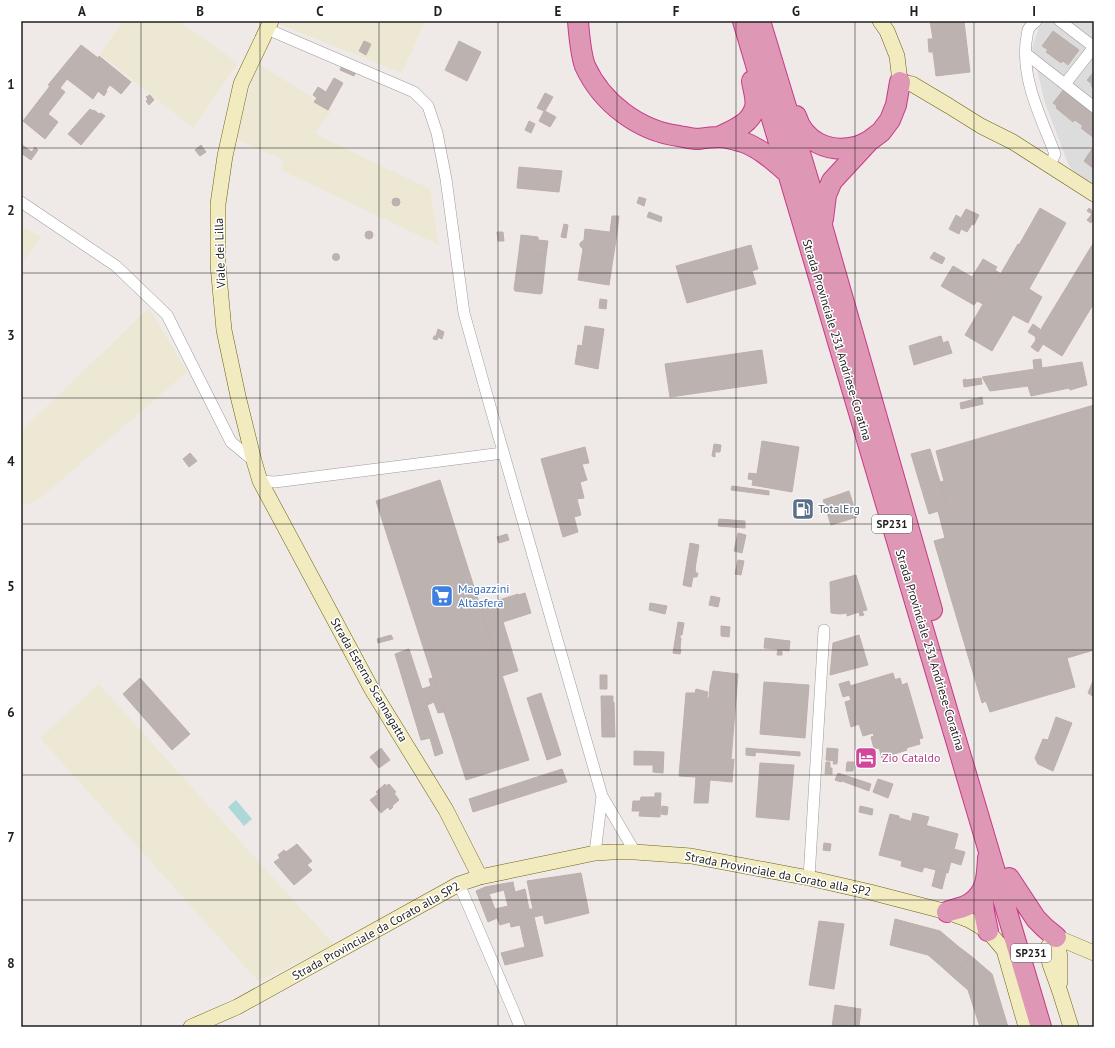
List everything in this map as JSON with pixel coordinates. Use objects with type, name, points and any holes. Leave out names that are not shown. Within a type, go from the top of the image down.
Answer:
[{"type":"highway","points":[[578,21],[579,36],[585,65],[599,90],[619,110],[630,118],[653,129],[677,136],[696,139],[719,137],[743,142],[757,149],[788,173]]},
{"type":"highway","name":"Strada Provinciale 231 Andriese-Coratina","points":[[743,21],[1041,1027]]},
{"type":"highway","points":[[763,29],[773,44],[797,120],[804,133],[815,142],[828,147],[842,149],[856,147],[869,141]]},
{"type":"highway","name":"Strada Provinciale 231 Andriese-Coratina","points":[[763,29],[822,226],[1009,878],[1054,1027]]},
{"type":"highway","points":[[719,137],[742,126],[752,115],[755,106],[749,62],[752,52]]},
{"type":"highway","points":[[822,226],[826,195],[832,181],[869,141],[881,132],[890,120],[896,105],[900,82]]},
{"type":"highway","points":[[988,931],[982,892],[987,876],[989,848]]},
{"type":"highway","points":[[1009,878],[1036,919],[1056,937]]},
{"type":"highway","points":[[947,912],[970,904],[982,892]]},
{"type":"street","points":[[880,21],[887,31],[897,56],[900,82],[912,84],[981,126],[1013,142],[1094,194]]},
{"type":"street","points":[[1036,21],[1028,29],[1025,53],[1028,77],[1036,109],[1044,123],[1055,154],[1050,165]]},
{"type":"street","points":[[1060,21],[1094,47],[1065,84]]},
{"type":"street","points":[[269,25],[414,92],[428,106],[437,133],[446,179],[464,313],[602,796],[635,852]]},
{"type":"street","name":"Viale dei Lilla","points":[[260,481],[238,396],[224,330],[218,265],[218,204],[225,156],[241,84],[269,25]]},
{"type":"street","points":[[1025,53],[1094,107]]},
{"type":"street","points":[[21,202],[116,266],[167,315],[231,442],[254,461]]},
{"type":"street","points":[[260,481],[275,482],[503,453]]},
{"type":"street","name":"Strada Esterna Scannagatta","points":[[260,481],[371,688],[446,810],[480,877]]},
{"type":"street","points":[[809,878],[824,630]]},
{"type":"street","points":[[595,853],[602,796]]},
{"type":"street","name":"Strada Provinciale da Corato alla SP2","points":[[190,1027],[237,1007],[459,884],[480,877],[595,853],[612,852],[691,856],[809,878],[947,912],[969,920],[988,931],[1004,950],[1026,1027]]},
{"type":"street","points":[[459,884],[520,1027]]},
{"type":"street","points":[[1056,937],[1093,952]]},
{"type":"street","points":[[1056,937],[1059,948],[1060,992]]},
{"type":"street","points":[[1056,937],[1048,947],[1048,956],[1071,1027]]},
{"type":"street","points":[[1060,964],[1073,955],[1093,952]]},
{"type":"shaded area","points":[[123,21],[178,21],[238,63],[193,128],[100,54]]},
{"type":"shaded area","points":[[281,21],[425,21],[402,73],[279,24]]},
{"type":"shaded area","points":[[1041,21],[1094,21],[1094,194],[1069,166],[1045,103],[1032,48]]},
{"type":"shaded area","points":[[257,63],[332,110],[315,134],[430,189],[439,245],[281,170],[284,160],[236,139]]},
{"type":"shaded area","points":[[21,226],[41,237],[21,264]]},
{"type":"shaded area","points":[[149,308],[187,372],[38,500],[21,507],[21,431]]},
{"type":"shaded area","points":[[99,684],[335,945],[258,981],[40,738]]},
{"type":"water","points":[[236,800],[252,819],[244,826],[228,807]]},
{"type":"building","points":[[930,21],[964,21],[970,72],[936,76],[933,52],[929,52],[928,39],[933,39]]},
{"type":"building","points":[[1053,31],[1079,50],[1068,65],[1063,61],[1061,63],[1046,52],[1048,50],[1042,46]]},
{"type":"building","points":[[364,41],[371,44],[366,55],[359,51]]},
{"type":"building","points":[[459,41],[481,52],[467,81],[445,70]]},
{"type":"building","points":[[81,45],[98,58],[99,56],[131,82],[121,94],[110,85],[104,96],[98,91],[93,99],[67,79],[60,88],[65,92],[48,114],[58,122],[45,139],[23,121],[50,86],[48,85]]},
{"type":"building","points":[[342,66],[356,72],[354,76],[340,70]]},
{"type":"building","points":[[1094,72],[1094,88],[1087,80]]},
{"type":"building","points":[[334,78],[343,83],[328,110],[314,102],[317,98],[313,95],[318,87],[326,92]]},
{"type":"building","points":[[1064,89],[1094,112],[1094,138],[1081,128],[1083,126],[1075,120],[1073,122],[1056,108],[1057,106],[1053,103]]},
{"type":"building","points":[[545,93],[553,97],[545,111],[556,117],[550,127],[539,121],[544,111],[537,108]]},
{"type":"building","points":[[150,95],[154,100],[149,105],[146,101],[148,99],[146,97]]},
{"type":"building","points":[[90,109],[105,116],[81,145],[68,134]]},
{"type":"building","points":[[529,121],[535,124],[531,133],[525,130]]},
{"type":"building","points":[[21,144],[32,152],[35,147],[38,150],[31,160],[21,153]]},
{"type":"building","points":[[201,145],[206,152],[200,156],[195,150]]},
{"type":"building","points":[[1094,146],[1094,169],[1084,161]]},
{"type":"building","points":[[519,167],[562,171],[559,192],[517,188]]},
{"type":"building","points":[[639,197],[646,199],[644,206],[637,203]]},
{"type":"building","points":[[396,198],[399,199],[399,205],[396,206],[393,205],[392,202],[393,199]]},
{"type":"building","points":[[1040,208],[1066,223],[1029,289],[1042,297],[1028,323],[1013,315],[992,351],[965,335]]},
{"type":"building","points":[[1089,208],[1094,212],[1094,219],[1091,223],[1087,220],[1092,214],[1087,211]]},
{"type":"building","points":[[966,209],[979,215],[974,225],[972,224],[967,232],[961,229],[959,234],[949,229],[956,215],[961,218]]},
{"type":"building","points":[[649,212],[662,217],[661,222],[647,217]]},
{"type":"building","points":[[612,216],[619,216],[617,233],[610,232]]},
{"type":"building","points":[[564,224],[568,225],[566,238],[561,237]]},
{"type":"building","points":[[585,229],[617,233],[609,285],[578,280],[583,249],[580,246],[580,243],[584,240]]},
{"type":"building","points":[[367,231],[371,231],[373,235],[371,239],[367,239],[365,237],[365,233]]},
{"type":"building","points":[[497,232],[503,232],[504,241],[498,241]]},
{"type":"building","points":[[521,235],[538,237],[538,240],[548,241],[546,256],[519,252]]},
{"type":"building","points":[[1094,242],[1094,303],[1062,356],[1035,339]]},
{"type":"building","points":[[751,245],[758,269],[752,271],[756,284],[687,303],[676,266]]},
{"type":"building","points":[[519,252],[546,256],[542,293],[515,291]]},
{"type":"building","points":[[934,252],[945,258],[942,264],[930,258]]},
{"type":"building","points":[[336,253],[339,254],[339,260],[336,261],[333,260],[332,257],[333,254]]},
{"type":"building","points":[[983,259],[997,267],[995,270],[1001,274],[983,304],[977,301],[974,305],[941,286],[953,266],[972,277]]},
{"type":"building","points":[[600,299],[607,300],[606,309],[599,308]]},
{"type":"building","points":[[1033,324],[1040,329],[1036,337],[1028,332]]},
{"type":"building","points":[[585,326],[604,329],[598,369],[575,364],[578,345],[582,346]]},
{"type":"building","points":[[438,329],[444,332],[442,339],[438,337],[437,340],[433,339],[434,336],[436,336]]},
{"type":"building","points":[[941,336],[943,343],[948,341],[952,353],[914,365],[909,346]]},
{"type":"building","points":[[1036,340],[1043,344],[1038,352],[1031,347]]},
{"type":"building","points":[[762,350],[767,383],[670,397],[665,364]]},
{"type":"building","points":[[1041,359],[1042,368],[1034,369],[1033,360]]},
{"type":"building","points":[[1082,362],[1087,385],[1070,390],[1069,388],[1031,396],[1028,386],[990,391],[982,377]]},
{"type":"building","points":[[981,378],[982,384],[964,387],[963,380]]},
{"type":"building","points":[[982,397],[983,404],[961,409],[960,403]]},
{"type":"building","points":[[1094,405],[1094,650],[1067,658],[1075,687],[990,712],[986,701],[982,703],[934,541],[945,538],[938,511],[948,508],[940,482],[944,481],[936,451]]},
{"type":"building","points":[[762,441],[799,447],[792,492],[752,485],[753,480],[748,479],[749,473],[757,474]]},
{"type":"building","points":[[714,444],[721,445],[720,452],[715,452],[715,457],[712,456]]},
{"type":"building","points":[[585,447],[589,463],[582,464],[587,480],[580,482],[584,498],[577,499],[581,515],[574,517],[578,532],[563,537],[541,459]]},
{"type":"building","points":[[930,449],[948,508],[929,514],[911,454]]},
{"type":"building","points":[[190,453],[197,461],[189,467],[183,459]]},
{"type":"building","points":[[440,480],[529,760],[466,780],[376,501]]},
{"type":"building","points":[[732,486],[769,491],[769,495],[731,490]]},
{"type":"building","points":[[849,491],[857,517],[831,525],[823,500]]},
{"type":"building","points":[[719,519],[745,521],[745,528],[718,526]]},
{"type":"building","points":[[738,533],[746,535],[742,553],[734,551]]},
{"type":"building","points":[[507,534],[509,540],[499,543],[497,537]]},
{"type":"building","points":[[690,543],[699,545],[695,569],[695,573],[698,573],[697,577],[693,577],[691,587],[683,585]]},
{"type":"building","points":[[738,560],[744,561],[741,575],[735,574]]},
{"type":"building","points":[[856,575],[867,610],[862,611],[864,615],[860,616],[859,612],[847,616],[847,613],[831,613],[830,582]]},
{"type":"building","points":[[525,593],[531,613],[503,622],[518,671],[502,676],[480,606]]},
{"type":"building","points":[[711,596],[720,598],[718,607],[709,605]]},
{"type":"building","points":[[650,603],[667,606],[665,614],[649,610]]},
{"type":"building","points":[[678,622],[684,623],[682,635],[680,635],[680,654],[673,653]]},
{"type":"building","points":[[721,626],[730,627],[729,637],[721,636]]},
{"type":"building","points":[[391,635],[393,639],[378,643],[377,639]]},
{"type":"building","points":[[859,635],[868,665],[830,675],[833,643]]},
{"type":"building","points":[[765,638],[790,641],[789,651],[782,650],[782,655],[777,655],[778,649],[764,648]]},
{"type":"building","points":[[409,649],[422,689],[431,686],[429,679],[433,678],[444,712],[438,713],[434,702],[427,705],[443,753],[435,756],[430,738],[421,740],[395,654]]},
{"type":"building","points":[[713,671],[738,674],[731,760],[734,759],[732,782],[710,780],[708,803],[694,803],[696,777],[679,776],[686,693],[695,693],[696,689],[708,692],[707,698],[709,698]]},
{"type":"building","points":[[893,673],[895,680],[853,694],[850,686]]},
{"type":"building","points":[[600,675],[607,675],[607,689],[600,689]]},
{"type":"building","points":[[140,678],[190,734],[172,750],[123,694]]},
{"type":"building","points":[[900,678],[902,685],[907,683],[923,738],[919,739],[920,744],[882,758],[879,748],[874,749],[871,737],[874,736],[873,733],[863,736],[859,724],[851,727],[845,702],[851,700],[849,695]]},
{"type":"building","points":[[849,681],[853,694],[843,697],[839,684]]},
{"type":"building","points":[[1093,681],[1094,682],[1094,697],[1088,693]]},
{"type":"building","points":[[764,682],[809,685],[805,738],[760,734]]},
{"type":"building","points":[[541,693],[561,755],[547,760],[527,698]]},
{"type":"building","points":[[601,696],[613,696],[615,737],[602,737]]},
{"type":"building","points":[[1056,717],[1072,723],[1053,771],[1038,764],[1035,758],[1043,739],[1048,740]]},
{"type":"building","points":[[381,748],[390,760],[379,768],[370,757]]},
{"type":"building","points":[[746,748],[756,749],[755,756],[746,755]]},
{"type":"building","points":[[827,748],[838,749],[837,764],[833,764],[834,761],[826,760]]},
{"type":"building","points":[[756,749],[800,752],[800,756],[755,752]]},
{"type":"building","points":[[634,751],[664,752],[663,773],[653,772],[653,765],[634,765]]},
{"type":"building","points":[[826,762],[830,762],[832,774],[825,774]]},
{"type":"building","points":[[847,762],[854,762],[853,771],[846,771]]},
{"type":"building","points":[[760,763],[794,765],[789,820],[756,817]]},
{"type":"building","points":[[562,769],[567,782],[473,812],[469,799]]},
{"type":"building","points":[[838,773],[871,784],[869,791],[842,781],[835,780]]},
{"type":"building","points":[[878,779],[893,784],[888,798],[873,792]]},
{"type":"building","points":[[385,784],[386,786],[389,784],[396,792],[394,793],[399,800],[390,810],[388,807],[381,813],[370,800],[378,794],[376,792]]},
{"type":"building","points":[[655,793],[661,793],[660,817],[639,816],[640,811],[632,811],[633,801],[640,801],[641,797],[655,797]]},
{"type":"building","points":[[662,806],[668,807],[667,815],[661,814]]},
{"type":"building","points":[[860,806],[873,809],[872,815],[859,812]]},
{"type":"building","points":[[913,813],[929,817],[926,826],[911,822]]},
{"type":"building","points":[[890,814],[899,816],[899,818],[958,834],[948,873],[924,867],[922,872],[901,866],[902,861],[879,855]]},
{"type":"building","points":[[824,843],[831,844],[830,851],[823,850]]},
{"type":"building","points":[[297,844],[312,861],[307,865],[312,870],[294,885],[274,862],[280,858],[278,855],[284,850],[286,852]]},
{"type":"building","points":[[954,849],[965,852],[961,865],[951,862]]},
{"type":"building","points":[[936,870],[946,873],[942,889],[932,886]]},
{"type":"building","points":[[581,873],[589,913],[545,924],[543,915],[534,917],[543,956],[505,965],[501,953],[525,947],[520,925],[511,927],[510,922],[500,925],[497,918],[488,922],[476,891],[485,887],[513,882],[515,892],[525,889],[529,909],[533,909],[527,881]],"holes":[[[504,890],[508,906],[495,909],[489,894]]]},
{"type":"building","points":[[895,919],[940,931],[959,947],[942,967],[928,955],[890,945]]},
{"type":"building","points":[[819,921],[844,924],[834,989],[809,985]]},
{"type":"building","points":[[959,947],[971,956],[953,977],[942,967]]},
{"type":"building","points":[[971,956],[992,974],[1008,1027],[980,1027],[968,990],[953,977]]},
{"type":"building","points":[[835,1005],[861,1009],[859,1027],[832,1027]]},
{"type":"place","name":"TotalErg","points":[[803,509]]},
{"type":"place","name":"Magazzini Altasfera","points":[[442,596]]},
{"type":"place","name":"Zio Cataldo","points":[[866,758]]}]
